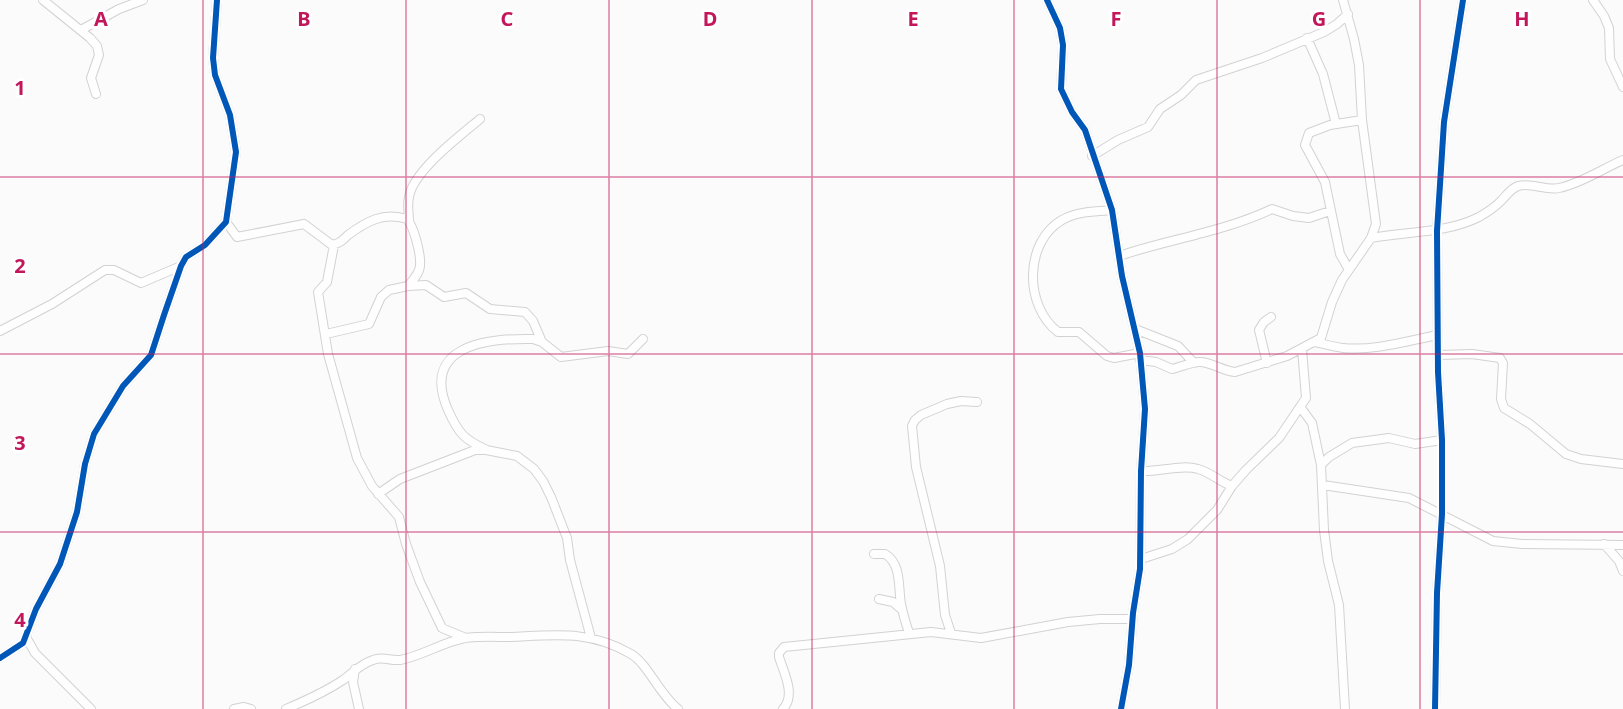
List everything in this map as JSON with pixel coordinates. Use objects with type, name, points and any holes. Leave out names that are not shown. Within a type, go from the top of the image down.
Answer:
[{"type":"street","points":[[43,0],[81,30],[97,46],[99,58],[91,78],[96,94]]},
{"type":"street","points":[[81,30],[119,9],[143,0]]},
{"type":"street","points":[[0,658],[21,645],[60,564],[76,512],[85,464],[94,434],[123,386],[152,355],[181,266],[186,257],[205,245],[226,222],[236,152],[230,115],[215,75],[213,58],[217,0]]},
{"type":"street","points":[[1047,0],[1060,28],[1063,45],[1061,89],[1072,112],[1085,130],[1112,210],[1140,357],[1145,409],[1141,471],[1141,558],[1129,665],[1121,709]]},
{"type":"street","points":[[1112,210],[1074,215],[1052,228],[1042,240],[1034,260],[1036,291],[1043,315],[1058,332],[1079,332],[1107,356],[1114,358],[1140,357],[1172,369],[1204,362],[1227,372],[1267,363],[1315,342],[1323,333],[1332,302],[1348,268],[1371,238],[1376,224],[1362,120],[1359,65],[1343,0]]},
{"type":"street","points":[[1435,709],[1437,592],[1442,514],[1437,231],[1444,122],[1463,0]]},
{"type":"street","points":[[1593,0],[1609,28],[1610,58],[1623,87]]},
{"type":"street","points":[[1092,156],[1118,140],[1148,127],[1161,109],[1196,80],[1262,58],[1324,32],[1348,14]]},
{"type":"street","points":[[1307,38],[1323,74],[1336,124]]},
{"type":"street","points":[[408,286],[421,265],[409,221],[409,196],[437,155],[480,119]]},
{"type":"street","points":[[1348,268],[1340,254],[1321,172],[1305,145],[1308,133],[1336,124],[1362,120]]},
{"type":"street","points":[[1371,238],[1417,231],[1437,231],[1481,216],[1517,186],[1560,188],[1623,160]]},
{"type":"street","points":[[1119,256],[1187,238],[1252,218],[1272,209],[1293,216],[1309,218],[1330,212]]},
{"type":"street","points":[[409,221],[404,217],[377,217],[334,245],[327,282],[318,292],[328,354],[357,458],[378,494],[389,503],[399,517],[420,582],[442,628],[466,638]]},
{"type":"street","points":[[226,222],[237,237],[304,224],[328,244],[334,245]]},
{"type":"street","points":[[0,331],[52,304],[105,270],[120,272],[141,284],[181,266]]},
{"type":"street","points":[[326,334],[366,326],[370,323],[383,294],[389,290],[426,285],[444,297],[466,293],[490,309],[525,312],[533,321],[542,342],[561,357],[608,351],[628,354],[643,339]]},
{"type":"street","points":[[1267,363],[1259,330],[1271,317]]},
{"type":"street","points":[[1135,330],[1178,346],[1194,363]]},
{"type":"street","points":[[1315,342],[1341,348],[1380,347],[1438,334]]},
{"type":"street","points":[[486,450],[464,438],[451,416],[441,390],[441,378],[445,364],[464,350],[482,343],[523,339],[542,342]]},
{"type":"street","points":[[1141,558],[1172,549],[1188,539],[1217,510],[1232,486],[1275,443],[1306,398],[1302,349]]},
{"type":"street","points":[[1439,355],[1472,354],[1500,358],[1503,363],[1504,408],[1530,424],[1566,454],[1581,459],[1623,464]]},
{"type":"street","points":[[951,633],[945,615],[940,566],[916,467],[912,426],[921,415],[947,405],[961,401],[977,402]]},
{"type":"street","points":[[1301,408],[1312,423],[1321,465],[1328,561],[1340,605],[1346,709]]},
{"type":"street","points":[[1321,465],[1352,443],[1389,438],[1415,444],[1442,440]]},
{"type":"street","points":[[378,494],[400,479],[475,450],[517,456],[534,469],[551,497],[567,538],[570,560],[591,638]]},
{"type":"street","points":[[1141,471],[1191,467],[1232,486]]},
{"type":"street","points":[[1323,485],[1409,498],[1493,541],[1531,544],[1623,545]]},
{"type":"street","points":[[1604,544],[1619,561],[1623,571]]},
{"type":"street","points":[[874,554],[885,554],[891,559],[899,579],[902,610],[909,633]]},
{"type":"street","points":[[879,599],[893,602],[902,610]]},
{"type":"street","points":[[783,709],[789,697],[779,657],[782,648],[909,633],[951,633],[981,639],[1068,622],[1133,619]]},
{"type":"street","points":[[286,709],[343,680],[355,669],[374,659],[401,660],[466,638],[584,635],[612,644],[632,654],[678,709]]},
{"type":"street","points":[[26,637],[36,653],[91,709]]},
{"type":"street","points":[[355,669],[353,682],[359,709]]},
{"type":"street","points":[[234,709],[244,707],[251,709]]},
{"type":"cycle path","points":[[0,658],[23,643],[36,609],[60,564],[77,512],[85,464],[94,434],[123,386],[151,355],[181,266],[186,257],[205,245],[226,222],[236,152],[230,115],[215,75],[213,58],[217,0]]},
{"type":"cycle path","points":[[1047,0],[1060,28],[1063,45],[1061,89],[1072,112],[1085,130],[1112,210],[1122,276],[1140,353],[1145,409],[1141,471],[1140,569],[1133,613],[1129,665],[1121,709]]},
{"type":"cycle path","points":[[1435,709],[1437,593],[1442,514],[1437,231],[1444,122],[1463,0]]}]
